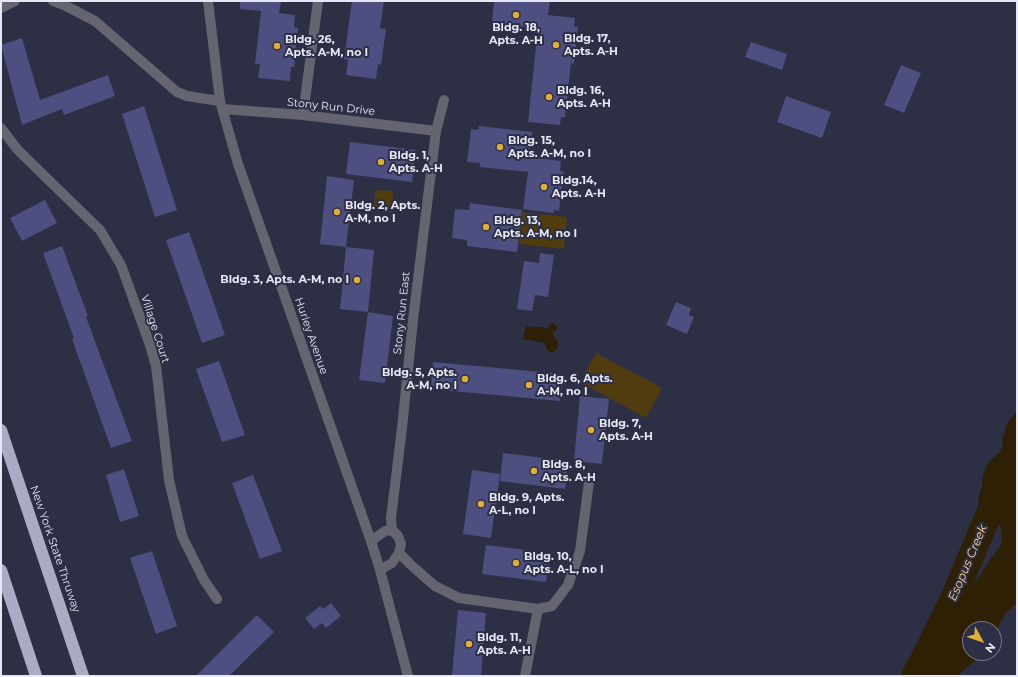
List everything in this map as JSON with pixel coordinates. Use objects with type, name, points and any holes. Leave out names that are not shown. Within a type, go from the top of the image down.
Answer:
[{"type":"highway","name":"New York State Thruway","points":[[1,430],[83,676]]},
{"type":"highway","points":[[1,570],[36,676]]},
{"type":"street","points":[[1,8],[15,1]]},
{"type":"street","points":[[53,1],[95,21],[177,92],[221,105]]},
{"type":"street","name":"Hurley Avenue","points":[[208,1],[221,105],[238,164],[371,541],[408,676]]},
{"type":"street","points":[[303,115],[318,1]]},
{"type":"street","name":"Stony Run East","points":[[399,553],[401,544],[398,536],[392,530],[391,518],[436,131],[444,100]]},
{"type":"street","name":"Stony Run Drive","points":[[221,105],[436,131]]},
{"type":"street","name":"Village Court","points":[[1,128],[17,149],[100,230],[121,265],[150,345],[156,366],[169,480],[182,536],[204,580],[217,599]]},
{"type":"street","points":[[380,570],[392,563],[399,553],[435,586],[459,598],[538,609],[552,606],[568,585],[580,551],[590,482]]},
{"type":"street","points":[[371,541],[385,531],[392,530]]},
{"type":"street","points":[[525,676],[538,609]]},
{"type":"shaded area","points":[[375,190],[393,191],[392,212],[374,210]]},
{"type":"shaded area","points":[[522,212],[567,217],[564,249],[519,244]]},
{"type":"shaded area","points":[[553,323],[557,327],[556,330],[553,331],[553,336],[558,342],[558,347],[552,353],[547,349],[545,343],[523,339],[526,326],[548,328]]},
{"type":"shaded area","points":[[596,353],[662,388],[646,418],[580,382]]},
{"type":"shaded area","points":[[1017,409],[1017,603],[1005,614],[1001,621],[962,621],[962,661],[975,661],[957,676],[903,676],[933,647],[955,613],[959,603],[999,548],[1002,540],[998,521],[994,515],[979,504],[978,500],[986,467],[989,462],[1000,452],[1003,445],[1002,440],[1007,423]]},
{"type":"building","name":"Bldg. 26, Apts. A-M, no I","points":[[240,1],[281,1],[279,13],[295,15],[294,27],[298,28],[294,67],[291,67],[290,81],[258,78],[260,64],[255,64],[261,11],[240,9]]},
{"type":"building","points":[[352,1],[384,1],[380,28],[386,29],[381,65],[378,64],[376,79],[346,75],[348,60],[344,59]]},
{"type":"building","points":[[494,1],[550,1],[548,15],[575,18],[574,27],[578,27],[574,64],[571,63],[565,117],[561,117],[560,125],[528,122],[538,28],[496,24],[497,21],[492,21]]},
{"type":"building","points":[[22,38],[40,100],[108,75],[115,96],[64,115],[62,109],[22,125],[1,45]]},
{"type":"building","points":[[751,42],[787,54],[782,70],[745,57]]},
{"type":"building","points":[[901,65],[921,73],[904,113],[884,105]]},
{"type":"building","points":[[786,96],[831,112],[822,138],[777,122]]},
{"type":"building","points":[[144,106],[177,210],[155,217],[122,114]]},
{"type":"building","points":[[479,126],[532,132],[529,157],[561,161],[560,171],[564,172],[559,211],[554,210],[554,213],[523,209],[528,172],[480,167],[480,163],[467,162],[471,129],[478,130]]},
{"type":"building","name":"Bldg. 1, Apts. A-H","points":[[350,142],[416,150],[412,182],[346,174]]},
{"type":"building","name":"Bldg. 2, Apts. A-M, no I","points":[[327,176],[354,180],[346,247],[320,244]]},
{"type":"building","points":[[45,200],[57,223],[22,241],[10,218]]},
{"type":"building","name":"Bldg. 13, Apts. A-M, no I","points":[[470,203],[522,210],[517,252],[467,246],[467,240],[452,238],[455,209],[469,210]]},
{"type":"building","points":[[189,232],[225,335],[202,343],[166,240]]},
{"type":"building","points":[[62,246],[88,316],[86,317],[132,441],[111,448],[72,339],[74,338],[43,253]]},
{"type":"building","name":"Bldg. 3, Apts. A-M, no I","points":[[346,247],[374,250],[368,312],[340,309]]},
{"type":"building","points":[[540,253],[554,255],[548,297],[535,295],[532,311],[517,309],[524,261],[539,263]]},
{"type":"building","points":[[676,302],[691,308],[689,315],[694,317],[687,334],[666,325]]},
{"type":"building","points":[[368,312],[393,316],[385,383],[359,380]]},
{"type":"building","points":[[219,361],[245,435],[222,442],[196,369]]},
{"type":"building","points":[[433,362],[563,374],[560,401],[431,389]]},
{"type":"building","name":"Bldg. 7, Apts. A-H","points":[[580,396],[609,399],[602,464],[574,461]]},
{"type":"building","name":"Bldg. 8, Apts. A-H","points":[[503,453],[568,461],[565,489],[500,481]]},
{"type":"building","points":[[124,469],[139,516],[120,522],[106,475]]},
{"type":"building","name":"Bldg. 9, Apts. A-L, no I","points":[[472,470],[500,474],[491,538],[463,534]]},
{"type":"building","points":[[253,475],[282,551],[260,559],[232,483]]},
{"type":"building","name":"Bldg. 10, Apts. A-L, no I","points":[[486,545],[550,553],[546,582],[482,574]]},
{"type":"building","points":[[152,551],[177,626],[156,634],[130,558]]},
{"type":"building","points":[[331,603],[341,616],[326,628],[322,623],[314,629],[305,618],[320,606],[323,609]]},
{"type":"building","name":"Bldg. 11, Apts. A-H","points":[[458,610],[486,613],[481,676],[452,676]]},
{"type":"building","points":[[257,615],[274,632],[229,676],[196,676]]},
{"type":"waterway","name":"Esopus Creek","points":[[914,676],[953,599],[1017,447]]},
{"type":"place","name":"Bldg. 18, Apts. A-H","points":[[516,15]]},
{"type":"place","name":"Bldg. 17, Apts. A-H","points":[[556,45]]},
{"type":"place","name":"Bldg. 26, Apts. A-M, no I","points":[[277,46]]},
{"type":"place","name":"Bldg. 16, Apts. A-H","points":[[549,97]]},
{"type":"place","name":"Bldg. 15, Apts. A-M, no I","points":[[500,147]]},
{"type":"place","name":"Bldg. 1, Apts. A-H","points":[[381,162]]},
{"type":"place","name":"Bldg.14, Apts. A-H","points":[[544,187]]},
{"type":"place","name":"Bldg. 2, Apts. A-M, no I","points":[[337,212]]},
{"type":"place","name":"Bldg. 13, Apts. A-M, no I","points":[[486,227]]},
{"type":"place","name":"Bldg. 3, Apts. A-M, no I","points":[[357,280]]},
{"type":"place","name":"Bldg. 5, Apts. A-M, no I","points":[[465,379]]},
{"type":"place","name":"Bldg. 6, Apts. A-M, no I","points":[[529,385]]},
{"type":"place","name":"Bldg. 7, Apts. A-H","points":[[591,430]]},
{"type":"place","name":"Bldg. 8, Apts. A-H","points":[[534,471]]},
{"type":"place","name":"Bldg. 9, Apts. A-L, no I","points":[[481,504]]},
{"type":"place","name":"Bldg. 10, Apts. A-L, no I","points":[[516,563]]},
{"type":"place","name":"Bldg. 11, Apts. A-H","points":[[469,644]]}]
